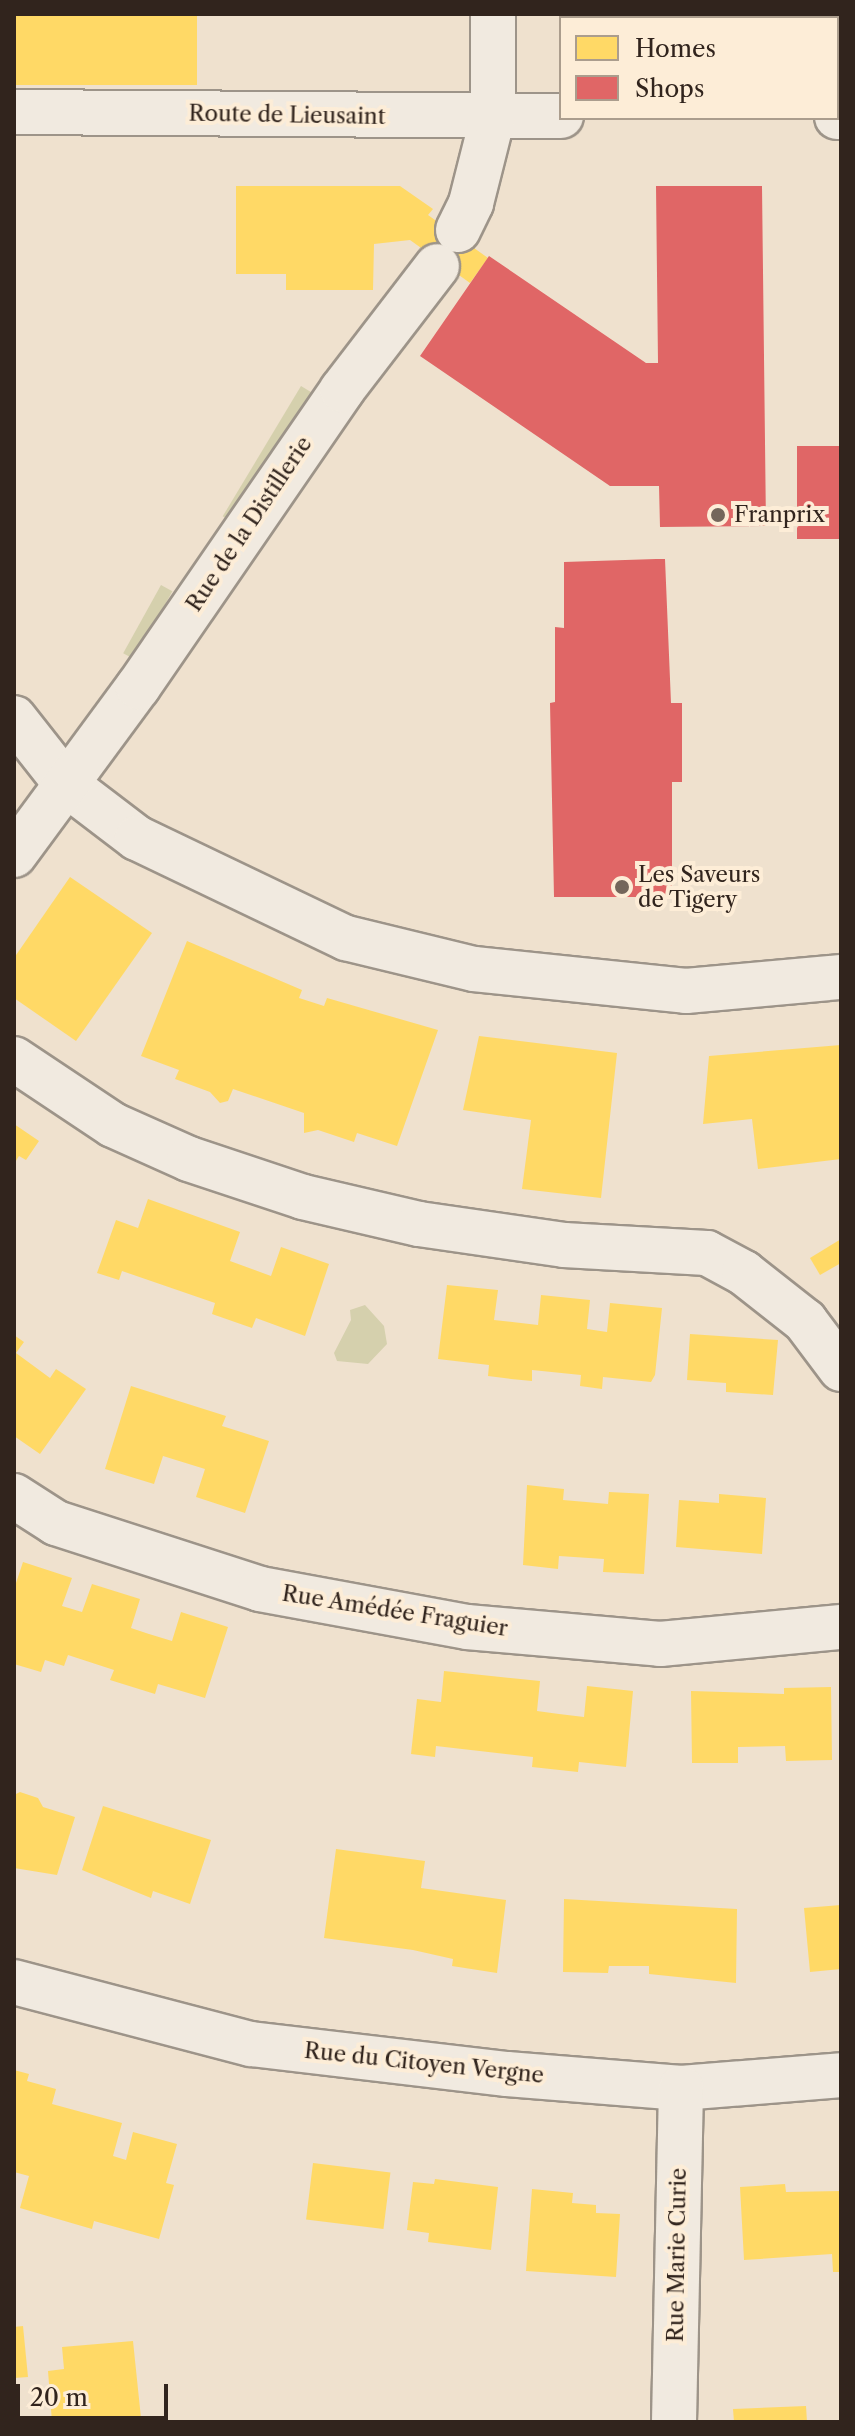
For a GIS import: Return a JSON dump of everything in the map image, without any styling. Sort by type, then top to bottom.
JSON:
[{"type":"street","name":"Rue de la Distillerie","points":[[14,855],[333,402],[447,248],[471,203],[493,116],[493,14]]},
{"type":"street","name":"Route de Lieusaint","points":[[14,112],[559,116]]},
{"type":"street","points":[[14,718],[66,784],[137,838],[346,938],[474,969],[686,991],[841,977]]},
{"type":"street","points":[[14,1059],[113,1125],[189,1159],[303,1197],[419,1224],[550,1243],[707,1253],[744,1273],[805,1321],[841,1369]]},
{"type":"street","name":"Rue Amédée Fraguier","points":[[14,1496],[56,1523],[260,1589],[467,1627],[660,1644],[841,1627]]},
{"type":"street","name":"Rue du Citoyen Vergne","points":[[14,1982],[251,2044],[507,2074],[681,2088],[841,2075]]},
{"type":"street","name":"Rue Marie Curie","points":[[674,2422],[681,2088]]},
{"type":"shaded area","points":[[301,386],[311,392],[233,522],[223,516]]},
{"type":"shaded area","points":[[161,585],[172,591],[135,660],[123,653]]},
{"type":"shaded area","points":[[365,1305],[384,1326],[387,1344],[368,1364],[337,1361],[334,1353],[351,1320],[350,1310]]},
{"type":"building: Homes","points":[[14,14],[197,14],[197,85],[14,85]]},
{"type":"building: Homes","points":[[637,14],[741,14],[739,16]]},
{"type":"building: Homes","points":[[236,186],[400,186],[433,209],[428,215],[488,258],[470,283],[410,240],[374,244],[373,290],[286,290],[286,274],[236,274]]},
{"type":"building: Homes","points":[[70,877],[152,933],[76,1041],[14,998],[14,958]]},
{"type":"building: Homes","points":[[187,941],[302,990],[299,998],[324,1006],[327,998],[438,1030],[397,1146],[357,1133],[354,1142],[318,1130],[304,1133],[304,1113],[233,1089],[228,1101],[220,1103],[210,1092],[175,1079],[179,1070],[141,1056]]},
{"type":"building: Homes","points":[[479,1036],[617,1053],[601,1198],[522,1189],[531,1120],[463,1110]]},
{"type":"building: Homes","points":[[841,1045],[841,1159],[758,1169],[752,1119],[703,1124],[709,1056]]},
{"type":"building: Homes","points":[[14,1124],[39,1141],[26,1160],[19,1156],[14,1164]]},
{"type":"building: Homes","points":[[148,1199],[240,1232],[230,1261],[271,1276],[281,1247],[329,1264],[305,1336],[256,1318],[252,1328],[212,1314],[215,1303],[122,1271],[119,1280],[97,1273],[116,1220],[138,1228]]},
{"type":"building: Homes","points":[[841,1239],[841,1263],[820,1275],[810,1258]]},
{"type":"building: Homes","points":[[447,1285],[498,1290],[494,1320],[538,1325],[541,1295],[590,1300],[587,1329],[607,1332],[610,1303],[662,1308],[655,1375],[651,1382],[603,1377],[602,1389],[580,1386],[581,1375],[532,1370],[532,1381],[511,1379],[488,1376],[489,1365],[438,1359]]},
{"type":"building: Homes","points":[[690,1334],[778,1340],[773,1395],[726,1392],[726,1383],[687,1380]]},
{"type":"building: Homes","points":[[14,1335],[24,1342],[16,1353],[50,1378],[56,1369],[86,1389],[40,1454],[14,1436]]},
{"type":"building: Homes","points":[[131,1386],[226,1416],[222,1426],[269,1441],[245,1513],[196,1497],[205,1469],[163,1456],[154,1484],[105,1469]]},
{"type":"building: Homes","points":[[527,1485],[564,1489],[563,1500],[608,1504],[609,1492],[649,1494],[644,1574],[603,1572],[604,1559],[559,1556],[558,1569],[523,1565]]},
{"type":"building: Homes","points":[[719,1494],[766,1498],[762,1554],[676,1547],[679,1500],[719,1503]]},
{"type":"building: Homes","points":[[23,1562],[72,1578],[62,1606],[82,1612],[92,1584],[140,1599],[131,1628],[149,1634],[172,1641],[181,1612],[228,1627],[205,1698],[158,1684],[155,1694],[110,1680],[114,1670],[68,1655],[64,1666],[45,1660],[41,1672],[14,1664],[14,1589]]},
{"type":"building: Homes","points":[[444,1671],[540,1681],[537,1711],[584,1717],[587,1686],[633,1691],[626,1767],[579,1762],[578,1772],[532,1767],[533,1757],[436,1746],[435,1757],[411,1754],[417,1699],[441,1702]]},
{"type":"building: Homes","points":[[831,1687],[832,1760],[786,1761],[785,1746],[738,1747],[738,1763],[692,1763],[691,1691],[784,1694],[784,1688]]},
{"type":"building: Homes","points":[[20,1792],[38,1798],[43,1807],[75,1817],[57,1875],[14,1868],[14,1795]]},
{"type":"building: Homes","points":[[103,1806],[211,1840],[190,1904],[153,1891],[151,1898],[82,1870]]},
{"type":"building: Homes","points":[[336,1849],[425,1861],[421,1888],[506,1900],[497,1973],[452,1966],[453,1959],[413,1950],[324,1938]]},
{"type":"building: Homes","points":[[564,1899],[737,1909],[736,1983],[649,1974],[649,1966],[609,1966],[608,1973],[563,1972]]},
{"type":"building: Homes","points":[[841,1905],[841,1969],[810,1972],[804,1908]]},
{"type":"building: Homes","points":[[14,2070],[29,2074],[27,2081],[56,2089],[52,2104],[122,2123],[113,2156],[126,2160],[133,2132],[177,2144],[166,2183],[174,2185],[159,2239],[94,2221],[92,2229],[20,2208],[29,2176],[14,2172]]},
{"type":"building: Homes","points":[[313,2163],[390,2173],[383,2229],[306,2220]]},
{"type":"building: Homes","points":[[435,2179],[498,2187],[491,2250],[428,2242],[429,2233],[407,2230],[413,2182],[434,2184]]},
{"type":"building: Homes","points":[[785,2184],[786,2192],[841,2191],[841,2272],[833,2272],[832,2254],[744,2260],[740,2187]]},
{"type":"building: Homes","points":[[532,2189],[573,2193],[572,2203],[596,2205],[596,2213],[620,2214],[616,2277],[526,2271]]},
{"type":"building: Homes","points":[[23,2326],[28,2377],[14,2378],[14,2327]]},
{"type":"building: Homes","points":[[133,2341],[141,2418],[52,2422],[48,2371],[64,2369],[62,2347]]},
{"type":"building: Homes","points":[[806,2406],[807,2422],[734,2422],[733,2409]]},
{"type":"building: Shops","points":[[656,186],[762,186],[766,526],[660,527],[659,486],[610,486],[420,356],[489,256],[646,363],[658,363]]},
{"type":"building: Shops","points":[[797,446],[841,446],[841,539],[797,539]]},
{"type":"building: Shops","points":[[665,559],[671,703],[682,703],[682,782],[672,782],[672,897],[554,897],[550,703],[555,702],[555,627],[564,628],[564,562]]},
{"type":"place","name":"Franprix","points":[[718,515]]},
{"type":"place","name":"Les Saveurs de Tigery","points":[[622,887]]}]
